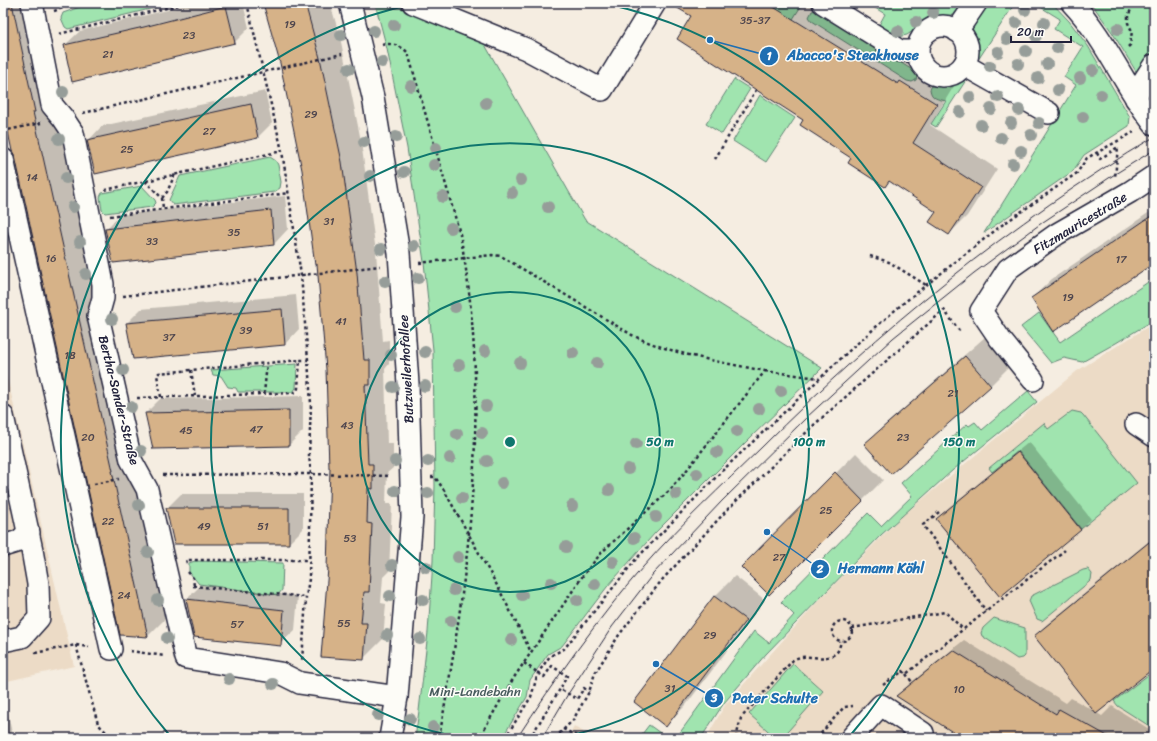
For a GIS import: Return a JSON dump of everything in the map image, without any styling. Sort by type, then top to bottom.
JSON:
[{"type":"street","name":"Butzweilerhofallee","points":[[350,3],[373,97],[400,253],[408,384],[412,517],[397,697],[390,738]]},
{"type":"street","points":[[412,3],[526,49],[602,90],[655,3]]},
{"type":"street","points":[[823,3],[900,51],[918,51]]},
{"type":"street","points":[[957,31],[976,3]]},
{"type":"street","points":[[1072,3],[1097,36],[1136,99],[1154,123]]},
{"type":"street","name":"Bertha-Sander-Straße","points":[[33,9],[52,105],[73,133],[103,284],[103,298],[98,316],[131,460],[147,488],[186,658],[280,673],[300,683],[397,697]]},
{"type":"street","points":[[935,27],[950,27],[957,31],[964,38],[967,47],[968,56],[964,65],[958,72],[949,76],[931,74],[924,68],[919,60],[919,43],[923,36],[935,27]]},
{"type":"street","points":[[964,65],[1049,114]]},
{"type":"street","points":[[1136,99],[1141,85],[1154,65]]},
{"type":"street","points":[[3,159],[111,649]]},
{"type":"street","name":"Fitzmauricestraße","points":[[1034,380],[1000,339],[981,311],[1008,269],[1057,234],[1130,192],[1154,176]]},
{"type":"street","points":[[3,416],[29,532],[38,584],[39,618],[22,637],[3,641]]},
{"type":"street","points":[[1154,418],[1136,424],[1154,436]]},
{"type":"street","points":[[3,546],[19,541],[29,532]]},
{"type":"street","points":[[851,738],[881,705],[924,736]]},
{"type":"path","points":[[33,9],[59,10],[78,3]]},
{"type":"path","points":[[39,38],[173,5],[188,3]]},
{"type":"path","points":[[247,3],[282,151],[301,275],[308,360],[311,404],[309,454],[311,474],[309,579],[306,597],[300,683]]},
{"type":"path","points":[[1122,45],[1126,49],[1130,45],[1132,31],[1128,23],[1128,16],[1134,3]]},
{"type":"path","points":[[3,131],[264,73],[386,44],[404,48],[408,53],[460,234],[465,258],[475,366],[475,427],[469,534],[453,661],[439,738]]},
{"type":"path","points":[[715,159],[756,90]]},
{"type":"path","points":[[505,738],[531,697],[538,673],[550,656],[564,650],[636,559],[723,470],[819,378],[862,339],[926,285],[1002,225],[1076,173],[1087,158],[1129,134],[1154,123]]},
{"type":"path","points":[[1096,153],[1100,159],[1118,147],[1115,180]]},
{"type":"path","points":[[85,194],[282,151]]},
{"type":"path","points":[[162,198],[167,192],[175,174]]},
{"type":"path","points":[[145,181],[162,198],[163,209]]},
{"type":"path","points":[[90,218],[289,193]]},
{"type":"path","points":[[424,262],[492,255],[501,256],[632,335],[650,343],[704,358],[764,371],[819,378]]},
{"type":"path","points":[[870,256],[889,262],[926,285]]},
{"type":"path","points":[[103,298],[400,264]]},
{"type":"path","points":[[555,738],[573,720],[589,692],[595,673],[615,641],[662,580],[728,509],[810,430],[944,310],[961,333]]},
{"type":"path","points":[[118,404],[139,397],[293,393],[297,391],[300,360]]},
{"type":"path","points":[[161,397],[157,376],[159,373],[308,360]]},
{"type":"path","points":[[264,394],[267,363]]},
{"type":"path","points":[[191,370],[195,396]]},
{"type":"path","points":[[479,738],[531,652],[584,574],[603,551],[669,491],[764,371]]},
{"type":"path","points":[[75,488],[139,475],[311,474],[435,477],[469,534],[531,652]]},
{"type":"path","points":[[939,512],[923,525],[986,611]]},
{"type":"path","points":[[906,674],[1065,550]]},
{"type":"path","points":[[194,586],[193,578],[188,572],[186,560],[309,560]]},
{"type":"path","points":[[169,583],[306,597]]},
{"type":"path","points":[[852,628],[945,612],[963,629]]},
{"type":"path","points":[[838,621],[845,621],[850,625],[853,631],[850,638],[841,642],[833,636],[833,626],[838,621]]},
{"type":"path","points":[[736,738],[741,718],[793,660],[800,656],[817,658],[831,656],[838,651],[841,642]]},
{"type":"path","points":[[76,645],[98,724],[112,738]]},
{"type":"path","points":[[524,663],[544,677],[552,666],[567,676],[533,733]]},
{"type":"path","points":[[878,688],[903,671],[912,682]]},
{"type":"path","points":[[560,688],[576,699],[584,688],[589,692]]},
{"type":"path","points":[[817,738],[844,707],[855,706]]},
{"type":"path","points":[[563,729],[581,738]]},
{"type":"shaded area","points":[[1154,323],[1154,738],[706,738],[725,705],[822,597],[901,517],[1077,371]]},
{"type":"shaded area","points":[[3,359],[74,666],[3,682]]},
{"type":"shaded area","points":[[574,726],[593,738],[568,738]]},
{"type":"green space","points":[[91,3],[165,3],[162,6],[68,29],[65,27],[61,18],[63,13]]},
{"type":"green space","name":"Mini-Landebahn","points":[[375,3],[391,3],[484,43],[585,220],[822,368],[655,533],[607,587],[562,646],[548,654],[530,680],[527,697],[502,738],[415,738],[428,632],[433,561],[435,486],[433,350],[424,262],[407,148],[387,49]]},
{"type":"green space","points":[[772,3],[803,3],[788,27],[766,13]]},
{"type":"green space","points":[[867,3],[963,3],[954,14],[929,20],[907,35],[897,37],[878,27],[885,14]]},
{"type":"green space","points":[[987,3],[1015,3],[978,60],[972,30]]},
{"type":"green space","points":[[1034,3],[1052,3],[1069,21],[1088,46],[1130,117],[1129,126],[1084,155],[1073,171],[984,233],[1076,85],[1064,77],[1083,47],[1054,29],[1060,19]]},
{"type":"green space","points":[[1091,3],[1154,3],[1154,56],[1140,78],[1112,32]]},
{"type":"green space","points":[[817,10],[914,71],[917,76],[916,80],[912,82],[907,81],[812,21],[809,17],[812,11]]},
{"type":"green space","points":[[966,76],[968,77],[936,127],[931,124],[946,101],[933,97],[930,89],[932,86],[953,83]]},
{"type":"green space","points":[[734,79],[750,89],[722,134],[706,124]]},
{"type":"green space","points":[[760,95],[795,118],[766,162],[733,141]]},
{"type":"green space","points":[[270,157],[276,161],[278,165],[281,182],[280,188],[274,192],[173,205],[169,200],[180,176]]},
{"type":"green space","points":[[142,186],[155,200],[156,203],[152,207],[105,213],[102,210],[100,197],[102,193]]},
{"type":"green space","points":[[1154,278],[1154,320],[1082,362],[1064,358],[1051,363],[1021,327],[1039,313],[1060,342]]},
{"type":"green space","points":[[297,364],[296,388],[293,392],[238,392],[236,388],[228,387],[221,376],[213,375],[211,370]]},
{"type":"green space","points":[[1028,391],[1037,402],[953,470],[881,535],[766,654],[724,703],[701,738],[676,738],[754,631],[769,643],[794,615],[781,602],[868,513],[881,526],[912,496],[901,483],[967,424],[969,426],[975,422],[982,430]]},
{"type":"green space","points":[[1072,411],[1083,415],[1137,483],[1081,529],[1018,451],[992,472],[989,468],[1044,423],[1048,429]]},
{"type":"green space","points":[[195,561],[283,563],[282,590],[278,595],[199,584],[189,572],[189,563]]},
{"type":"green space","points":[[1088,569],[1092,574],[1089,582],[1042,621],[1037,619],[1029,601],[1031,596],[1083,570]]},
{"type":"green space","points":[[994,618],[1025,628],[1025,656],[1023,658],[1017,659],[982,636],[981,633],[983,628]]},
{"type":"green space","points":[[793,664],[823,691],[782,738],[776,738],[749,714]]},
{"type":"green space","points":[[1148,675],[1151,678],[1154,675],[1154,729],[1118,706],[1114,701]]},
{"type":"green space","points":[[649,725],[667,738],[639,738]]},
{"type":"building","points":[[3,3],[12,3],[35,112],[33,112],[113,471],[148,637],[120,635],[15,156],[12,151],[3,109]]},
{"type":"building","points":[[263,3],[305,3],[320,58],[342,162],[357,273],[364,360],[370,360],[370,385],[365,385],[368,464],[373,464],[373,489],[368,488],[367,523],[372,524],[369,592],[364,592],[361,623],[367,623],[364,660],[321,657],[328,568],[330,468],[326,369],[317,264],[315,265],[302,170],[280,63]]},
{"type":"building","points":[[669,3],[767,3],[898,84],[900,81],[937,104],[913,143],[981,187],[949,235],[929,222],[936,212],[889,181],[885,187],[848,163],[851,158],[800,125],[803,120],[677,39],[691,16]]},
{"type":"building","points":[[226,6],[235,43],[72,82],[64,45],[144,27]]},
{"type":"building","points":[[251,104],[258,138],[95,174],[87,140]]},
{"type":"building","points":[[271,210],[274,245],[113,263],[105,229]]},
{"type":"building","points":[[1154,214],[1154,263],[1053,332],[1031,298]]},
{"type":"building","points":[[282,309],[285,345],[133,359],[126,323]]},
{"type":"building","points":[[965,356],[991,386],[891,474],[864,444]]},
{"type":"building","points":[[289,410],[289,446],[153,449],[145,413]]},
{"type":"building","points":[[1018,452],[1081,530],[1000,597],[936,519]]},
{"type":"building","points":[[835,472],[863,501],[769,595],[741,567]]},
{"type":"building","points":[[166,508],[289,508],[289,544],[174,544]]},
{"type":"building","points":[[1154,538],[1154,668],[1096,714],[1034,636]]},
{"type":"building","points":[[714,596],[746,620],[666,727],[634,702]]},
{"type":"building","points":[[186,599],[284,610],[281,646],[194,637]]},
{"type":"building","points":[[953,650],[1056,714],[1059,709],[1111,738],[962,738],[896,696]]},
{"type":"tram line","points":[[517,738],[577,650],[643,567],[686,521],[807,403],[900,319],[998,241],[1101,170],[1154,137]]},
{"type":"tram line","points":[[542,738],[568,694],[612,627],[653,574],[722,501],[807,417],[893,338],[974,273],[1043,222],[1154,150]]},
{"type":"place","name":"Abacco's Steakhouse","points":[[710,40]]},
{"type":"place","name":"Hermann Köhl","points":[[767,532]]},
{"type":"place","name":"Pater Schulte","points":[[656,664]]}]
